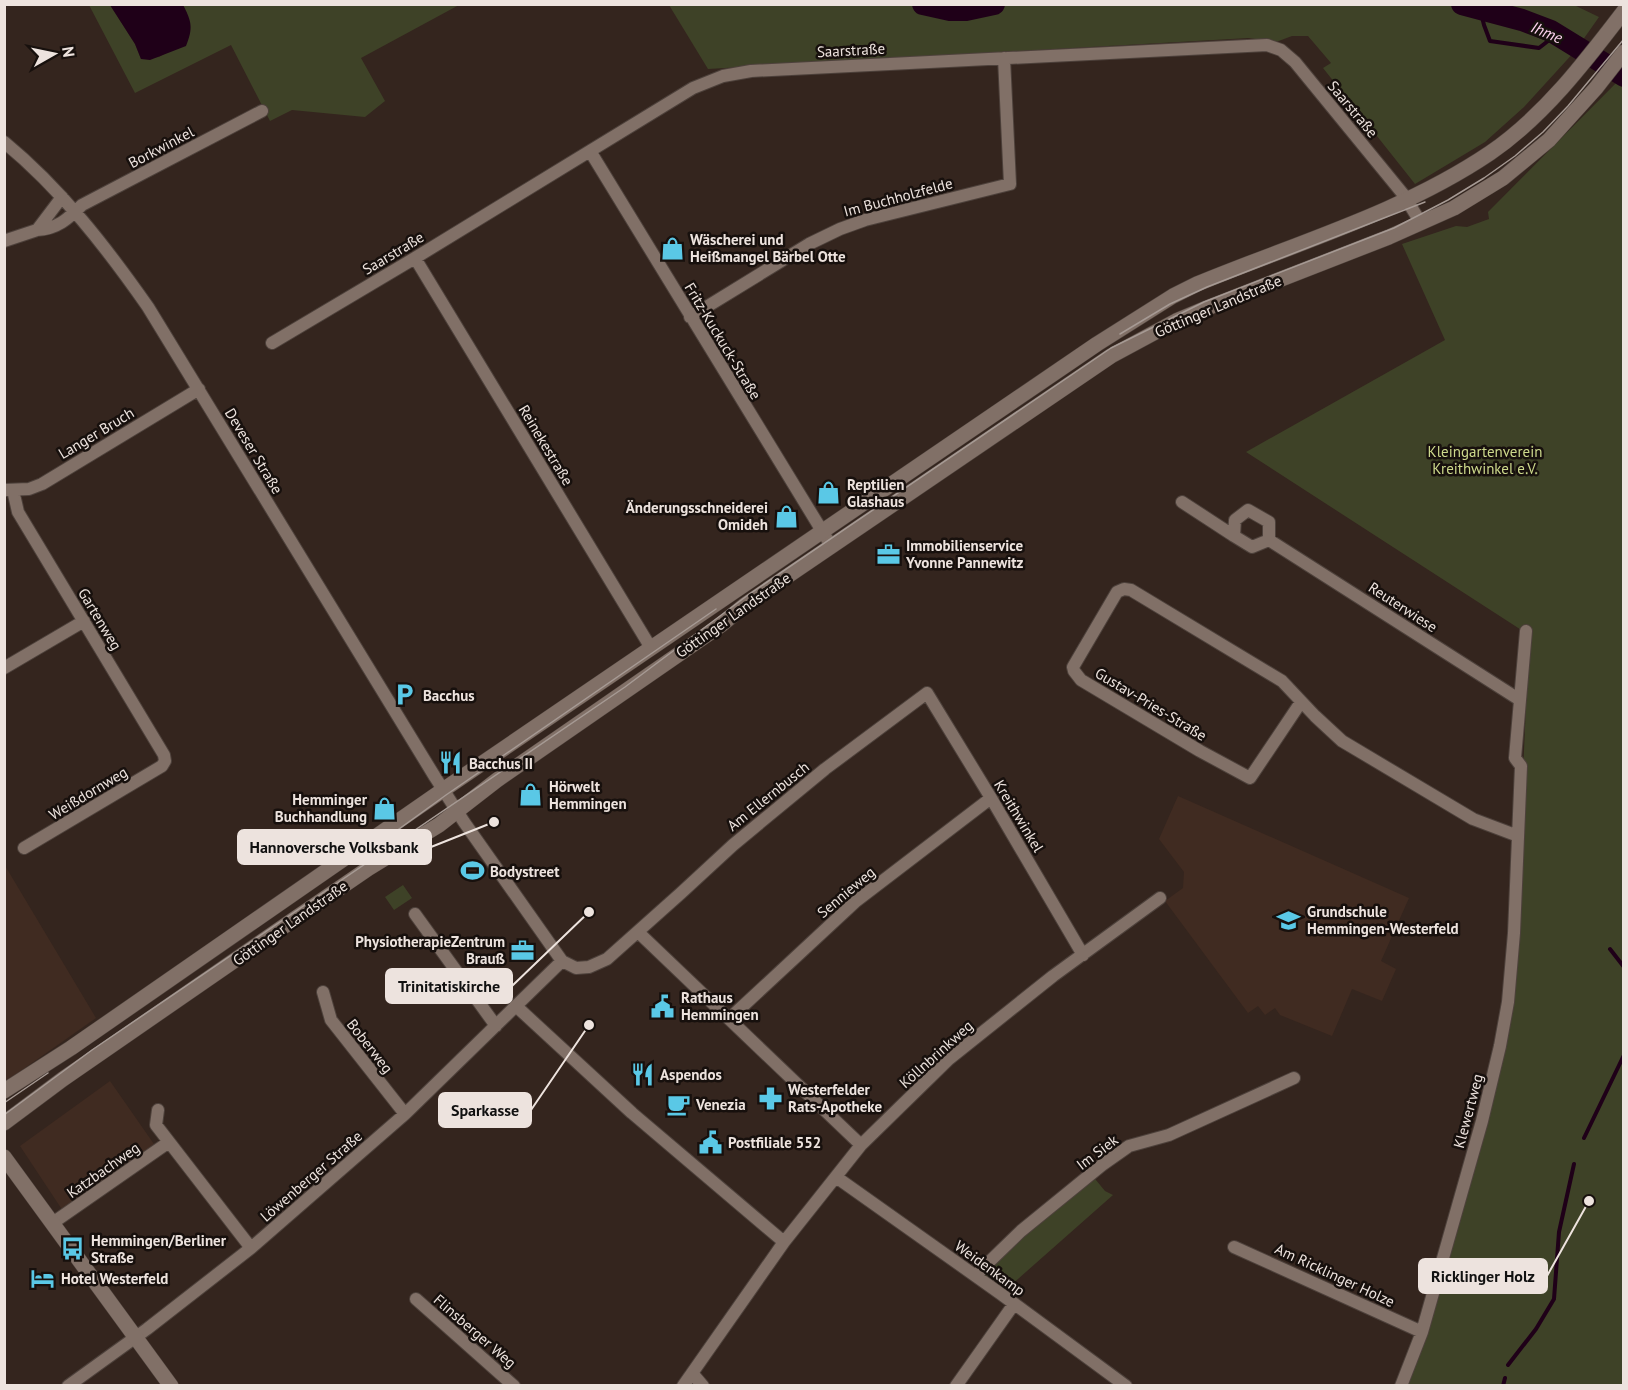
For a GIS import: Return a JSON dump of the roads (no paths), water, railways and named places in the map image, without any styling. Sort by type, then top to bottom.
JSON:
[{"type":"street","name":"Göttinger Landstraße","points":[[4,1091],[296,894],[449,800],[651,648],[1064,366],[1173,296],[1204,281],[1386,211],[1491,152],[1535,116],[1575,72],[1623,11]]},
{"type":"street","name":"Saarstraße","points":[[272,343],[693,88],[737,72],[1267,45],[1281,50],[1295,62],[1408,200],[1421,223]]},
{"type":"street","name":"Göttinger Landstraße","points":[[4,1123],[63,1079],[360,875],[440,825],[449,800],[497,780],[721,625],[745,605],[1111,356],[1207,308],[1421,223],[1454,208],[1503,178],[1556,132],[1596,88],[1623,52]]},
{"type":"street","name":"Im Buchholzfelde","points":[[690,317],[809,244],[840,229],[865,220],[1010,184],[1004,57]]},
{"type":"street","name":"Borkwinkel","points":[[4,241],[38,230],[51,229],[61,224],[82,205],[262,111]]},
{"type":"street","name":"Deveser Straße","points":[[4,142],[62,197],[114,258],[148,307],[449,800],[562,962]]},
{"type":"street","name":"Fritz-Kuckuck-Straße","points":[[590,151],[832,546]]},
{"type":"street","points":[[38,230],[62,197]]},
{"type":"street","name":"Reinekestraße","points":[[415,258],[651,648]]},
{"type":"street","name":"Langer Bruch","points":[[9,490],[29,489],[42,484],[199,388]]},
{"type":"street","name":"Gartenweg","points":[[9,490],[18,512],[164,755],[165,761]]},
{"type":"street","points":[[1182,502],[1234,536],[1252,547],[1269,540],[1269,522],[1248,510],[1235,520],[1234,536]]},
{"type":"street","name":"Reuterwiese","points":[[1269,540],[1520,700]]},
{"type":"street","name":"Gustav-Pries-Straße","points":[[1300,702],[1251,778],[1200,751],[1081,680],[1074,671],[1074,667],[1117,592],[1124,589],[1131,590],[1282,681],[1300,702],[1342,741],[1473,819],[1518,836]]},
{"type":"street","points":[[4,668],[84,621]]},
{"type":"street","points":[[1518,836],[1521,766],[1515,758],[1526,631]]},
{"type":"street","name":"Kreithwinkel","points":[[927,693],[1083,955]]},
{"type":"street","name":"Am Ellernbusch","points":[[562,962],[576,968],[589,968],[608,959],[733,844],[825,769],[927,693]]},
{"type":"street","name":"Weißdornweg","points":[[24,848],[162,766],[165,761]]},
{"type":"street","name":"Sennieweg","points":[[729,1019],[855,902],[991,798]]},
{"type":"street","name":"Klewertweg","points":[[1401,1386],[1422,1332],[1479,1132],[1500,1046],[1508,1002],[1514,933],[1518,836]]},
{"type":"street","name":"Köllnbrinkweg","points":[[683,1386],[784,1242],[861,1145],[949,1059],[1053,976],[1160,898]]},
{"type":"street","points":[[415,914],[496,1026]]},
{"type":"street","points":[[638,932],[861,1145]]},
{"type":"street","name":"Löwenberger Straße","points":[[68,1386],[136,1337],[251,1248],[405,1114],[562,962]]},
{"type":"street","name":"Boberweg","points":[[322,992],[331,1020],[405,1114]]},
{"type":"street","points":[[517,1007],[632,1113],[784,1242]]},
{"type":"street","name":"Im Siek","points":[[976,1276],[1022,1231],[1102,1165],[1130,1146],[1168,1135],[1294,1078]]},
{"type":"street","points":[[158,1110],[156,1125],[251,1248]]},
{"type":"street","name":"Katzbachweg","points":[[54,1222],[169,1142]]},
{"type":"street","points":[[4,1157],[54,1222],[171,1386]]},
{"type":"street","name":"Weidenkamp","points":[[836,1177],[1126,1386]]},
{"type":"street","name":"Am Ricklinger Holze","points":[[1234,1247],[1422,1332]]},
{"type":"street","name":"Flinsberger Weg","points":[[417,1299],[514,1386]]},
{"type":"street","points":[[956,1386],[1014,1304]]},
{"type":"street","points":[[692,1373],[703,1386]]},
{"type":"waterway","name":"Ihme","points":[[923,4],[950,10],[966,10],[994,4]]},
{"type":"waterway","name":"Ihme","points":[[1462,4],[1522,20],[1551,31],[1624,76]]},
{"type":"waterway","points":[[1480,9],[1490,41],[1539,48],[1557,34]]},
{"type":"waterway","points":[[1610,949],[1624,967]]},
{"type":"waterway","points":[[1584,1138],[1624,1055]]},
{"type":"waterway","points":[[1508,1365],[1536,1329],[1554,1299],[1559,1232],[1574,1164]]},
{"type":"waterway","points":[[1503,1386],[1505,1378]]},
{"type":"tram line","points":[[4,1115],[92,1050],[625,687],[748,595],[1111,348],[1204,302],[1394,228],[1484,178],[1543,132],[1624,39]]},
{"type":"tram line","points":[[1120,334],[1170,304],[1207,287],[1425,202]]},
{"type":"tram line","points":[[381,842],[716,609]]},
{"type":"tram line","points":[[4,1103],[48,1073]]},
{"type":"place","name":"Wäscherei und Heißmangel Bärbel Otte","points":[[672,248]]},
{"type":"place","name":"Reptilien Glashaus","points":[[829,493]]},
{"type":"place","name":"Änderungsschneiderei Omideh","points":[[786,516]]},
{"type":"place","name":"Immobilienservice Yvonne Pannewitz","points":[[888,554]]},
{"type":"place","name":"Bacchus","points":[[405,695]]},
{"type":"place","name":"Bacchus II","points":[[451,763]]},
{"type":"place","name":"Hörwelt Hemmingen","points":[[531,795]]},
{"type":"place","name":"Hemminger Buchhandlung","points":[[385,808]]},
{"type":"place","name":"Hannoversche Volksbank","points":[[494,822]]},
{"type":"place","name":"Bodystreet","points":[[472,871]]},
{"type":"place","name":"Trinitatiskirche","points":[[589,912]]},
{"type":"place","name":"Grundschule Hemmingen-Westerfeld","points":[[1289,920]]},
{"type":"place","name":"PhysiotherapieZentrum Brauß","points":[[523,950]]},
{"type":"place","name":"Rathaus Hemmingen","points":[[663,1006]]},
{"type":"place","name":"Sparkasse","points":[[589,1025]]},
{"type":"place","name":"Aspendos","points":[[642,1074]]},
{"type":"place","name":"Westerfelder Rats-Apotheke","points":[[770,1098]]},
{"type":"place","name":"Venezia","points":[[678,1104]]},
{"type":"place","name":"Postfiliale 552","points":[[710,1142]]},
{"type":"place","name":"Ricklinger Holz","points":[[1589,1201]]},
{"type":"place","name":"Hemmingen/Berliner Straße","points":[[73,1249]]},
{"type":"place","name":"Hotel Westerfeld","points":[[43,1278]]},
{"type":"park label","name":"Kleingartenverein Kreithwinkel e.V.","points":[[1485,460]]}]
